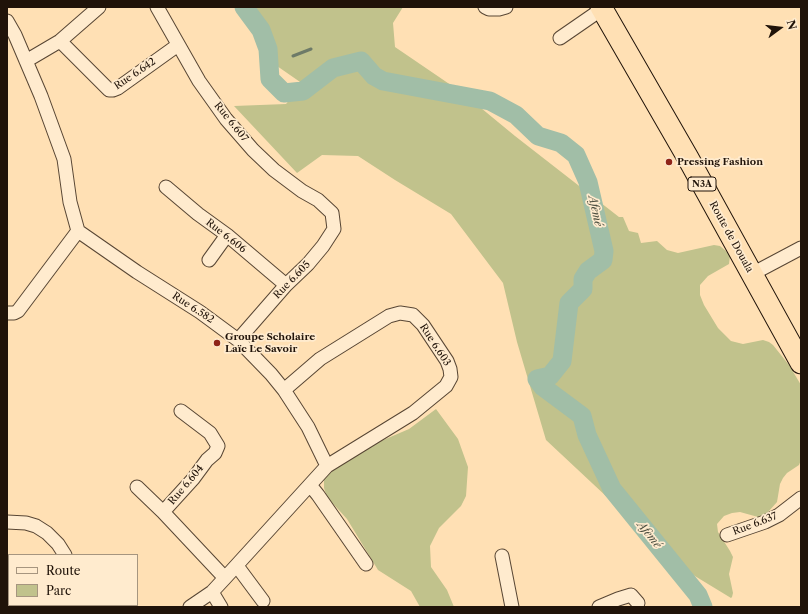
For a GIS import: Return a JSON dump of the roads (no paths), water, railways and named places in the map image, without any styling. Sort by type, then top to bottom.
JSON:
[{"type":"highway","name":"Route de Douala","points":[[601,8],[688,158],[801,364]]},
{"type":"street","points":[[26,61],[60,41],[99,7]]},
{"type":"street","name":"Rue 6.607","points":[[156,7],[199,81],[226,119],[274,170],[302,191],[318,200],[332,213]]},
{"type":"street","points":[[485,7],[489,9],[499,9],[506,7]]},
{"type":"street","points":[[560,38],[601,8]]},
{"type":"street","points":[[7,21],[15,35],[41,96],[64,159],[70,202],[78,231],[18,311],[14,313],[7,313]]},
{"type":"street","name":"Rue 6.642","points":[[60,41],[109,90],[118,88],[178,45]]},
{"type":"street","name":"Rue 6.606","points":[[166,187],[286,285]]},
{"type":"street","name":"Rue 6.605","points":[[238,340],[286,285],[316,256],[329,239],[334,229],[332,213]]},
{"type":"street","name":"Rue 6.582","points":[[78,231],[137,272],[200,312],[238,340],[271,374],[284,390],[308,427],[327,466]]},
{"type":"street","points":[[209,260],[227,236]]},
{"type":"street","points":[[752,274],[801,248]]},
{"type":"street","name":"Rue 6.603","points":[[284,390],[320,360],[389,316],[400,313],[413,315],[423,325],[447,361],[451,377],[446,386],[412,413],[327,466]]},
{"type":"street","name":"Rue 6.604","points":[[181,411],[210,433],[218,446],[215,453],[207,460],[193,479],[163,512],[225,578]]},
{"type":"street","points":[[190,607],[212,592],[327,466]]},
{"type":"street","points":[[310,484],[366,564]]},
{"type":"street","points":[[137,486],[163,512]]},
{"type":"street","name":"Rue 6.637","points":[[727,535],[765,522],[779,515],[801,498]]},
{"type":"street","points":[[7,522],[26,523],[36,526],[48,533],[64,554]]},
{"type":"street","points":[[502,556],[512,607]]},
{"type":"street","points":[[237,566],[263,601]]},
{"type":"street","points":[[212,592],[221,607]]},
{"type":"street","points":[[599,607],[631,595],[638,603]]},
{"type":"waterway","name":"Afemé","points":[[244,7],[261,30],[268,49],[270,79],[284,93],[303,91],[333,68],[361,61],[374,76],[383,81],[490,101],[516,115],[538,136],[561,143],[576,155],[588,182],[604,251],[603,260],[588,271],[583,279],[583,289],[569,303],[562,361],[550,376],[537,379],[543,387],[582,416],[587,435],[612,489],[698,595],[703,607]]},
{"type":"waterway","points":[[293,56],[311,49]]},
{"type":"place","name":"Pressing Fashion","points":[[669,162]]},
{"type":"place","name":"Groupe Scholaire Laïc Le Savoir","points":[[217,343]]}]
